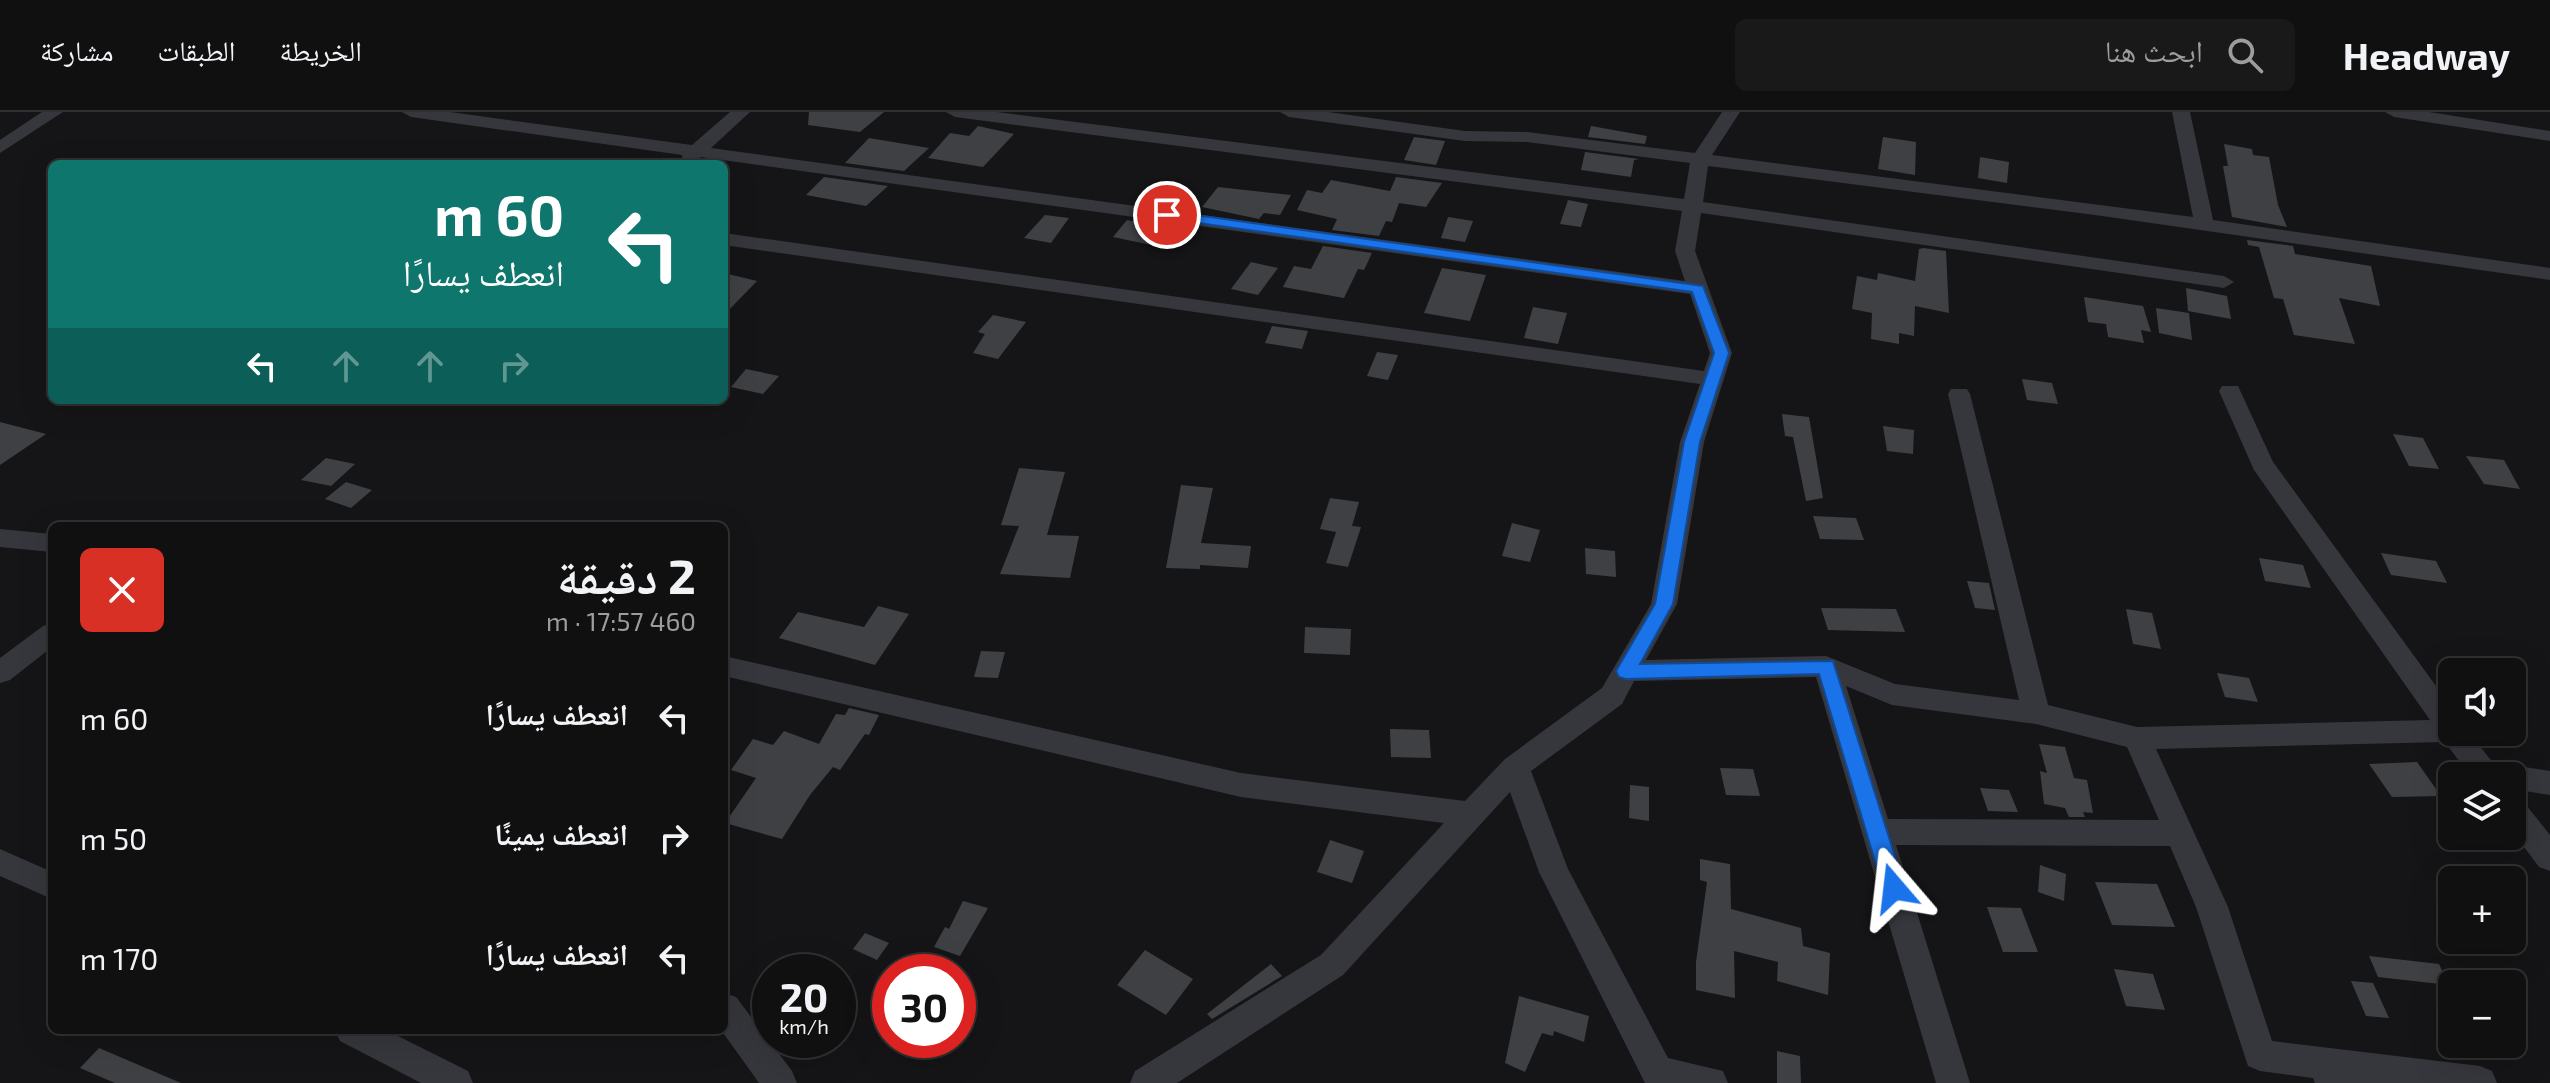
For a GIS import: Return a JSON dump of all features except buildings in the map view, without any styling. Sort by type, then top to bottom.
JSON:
[{"type":"street","points":[[0,148],[54,112]]},
{"type":"street","points":[[411,112],[1698,289]]},
{"type":"street","points":[[686,160],[741,112]]},
{"type":"street","points":[[955,112],[1692,206],[2224,282]]},
{"type":"street","points":[[1289,112],[1465,136],[1527,137],[1700,159],[2550,274]]},
{"type":"street","points":[[1147,1083],[1332,965],[1515,767],[1612,696],[1664,604],[1692,442],[1721,353],[1685,251],[1700,159],[1731,112]]},
{"type":"street","points":[[2181,112],[2204,225]]},
{"type":"street","points":[[2394,112],[2550,136]]},
{"type":"street","points":[[728,240],[1713,379]]},
{"type":"street","points":[[2230,391],[2262,464],[2438,711]]},
{"type":"street","points":[[1959,394],[2036,713]]},
{"type":"street","points":[[0,538],[48,543]]},
{"type":"street","points":[[0,673],[48,636]]},
{"type":"street","points":[[1626,671],[1826,666],[1892,694],[2036,713],[2137,738],[2438,731]]},
{"type":"street","points":[[1826,666],[1953,1083]]},
{"type":"street","points":[[728,667],[1241,785],[1471,814]]},
{"type":"street","points":[[2137,738],[2212,907],[2260,1055],[2329,1073],[2480,1083]]},
{"type":"street","points":[[2468,746],[2484,762]]},
{"type":"street","points":[[1515,767],[1554,872],[1661,1078],[1711,1083]]},
{"type":"street","points":[[2526,779],[2550,783]]},
{"type":"street","points":[[2526,827],[2550,858]]},
{"type":"street","points":[[1877,832],[2179,833]]},
{"type":"street","points":[[0,862],[48,884]]},
{"type":"street","points":[[728,1013],[780,1083]]},
{"type":"street","points":[[360,1034],[456,1083]]},
{"type":"route","points":[[1167,215],[1698,289],[1721,353],[1692,442],[1664,604],[1626,671],[1826,666],[1894,888]]}]
